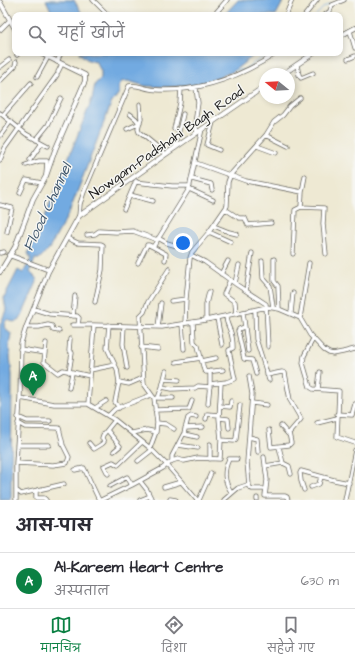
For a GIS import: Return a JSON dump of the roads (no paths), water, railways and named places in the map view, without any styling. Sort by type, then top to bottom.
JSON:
[{"type":"main road","points":[[0,2],[12,24]]},
{"type":"main road","points":[[343,34],[355,28]]},
{"type":"main road","points":[[292,68],[310,56]]},
{"type":"main road","points":[[0,272],[15,247],[33,199],[46,176],[55,150],[85,81],[84,75],[48,57]]},
{"type":"main road","name":"Nowgam-Padshahi Bagh Road","points":[[79,216],[197,132],[259,90]]},
{"type":"main road","points":[[11,255],[48,270],[79,216]]},
{"type":"street","points":[[93,0],[105,12]]},
{"type":"street","points":[[217,12],[227,0]]},
{"type":"street","points":[[287,12],[292,0]]},
{"type":"street","points":[[307,12],[317,0]]},
{"type":"street","points":[[329,12],[332,5],[344,0]]},
{"type":"street","points":[[0,30],[10,20]]},
{"type":"street","points":[[350,31],[355,48]]},
{"type":"street","points":[[0,160],[5,148],[18,127],[41,98],[57,73],[61,56]]},
{"type":"street","points":[[79,216],[80,204],[84,192],[128,87],[132,86],[153,90],[196,88],[219,82],[243,72],[272,56]]},
{"type":"street","points":[[348,59],[355,56]]},
{"type":"street","points":[[37,77],[48,57]]},
{"type":"street","points":[[0,67],[9,60]]},
{"type":"street","points":[[0,81],[15,66],[16,62]]},
{"type":"street","points":[[297,65],[301,78],[313,74]]},
{"type":"street","points":[[30,83],[1,114],[36,140],[48,146]]},
{"type":"street","points":[[196,88],[198,104],[195,123],[197,132]]},
{"type":"street","points":[[174,130],[180,103],[181,89]]},
{"type":"street","points":[[36,140],[48,125],[61,98]]},
{"type":"street","points":[[184,349],[184,323],[191,255],[195,248],[214,226],[228,203],[230,176],[266,135],[274,122],[300,98]]},
{"type":"street","points":[[140,104],[141,119],[138,129],[140,133],[166,154]]},
{"type":"street","points":[[130,114],[139,123]]},
{"type":"street","points":[[175,148],[183,114]]},
{"type":"street","points":[[0,136],[11,121]]},
{"type":"street","points":[[213,122],[207,145],[219,150]]},
{"type":"street","points":[[127,129],[139,123]]},
{"type":"street","points":[[154,247],[190,187],[202,129]]},
{"type":"street","points":[[266,135],[288,146]]},
{"type":"street","points":[[30,160],[42,143]]},
{"type":"street","points":[[257,146],[276,153]]},
{"type":"street","points":[[26,165],[38,161],[47,161],[46,176]]},
{"type":"street","points":[[196,162],[230,176],[251,182],[302,192]]},
{"type":"street","points":[[124,209],[136,182],[135,176]]},
{"type":"street","points":[[301,207],[305,176]]},
{"type":"street","points":[[192,179],[211,184],[212,190]]},
{"type":"street","points":[[20,193],[26,180],[42,183]]},
{"type":"street","points":[[136,182],[190,187],[213,200]]},
{"type":"street","points":[[130,195],[153,201]]},
{"type":"street","points":[[0,205],[12,208],[7,232]]},
{"type":"street","points":[[293,254],[294,210],[301,207],[324,208],[323,224],[326,254]]},
{"type":"street","points":[[225,209],[239,218],[245,218],[248,225],[271,223]]},
{"type":"street","points":[[214,226],[237,234]]},
{"type":"street","points":[[86,235],[93,235],[100,231],[116,232],[131,230],[177,246]]},
{"type":"street","points":[[209,232],[231,242]]},
{"type":"street","points":[[67,238],[78,243],[103,245],[102,270],[95,302]]},
{"type":"street","points":[[138,264],[148,245],[166,254],[165,260]]},
{"type":"street","points":[[246,291],[252,253]]},
{"type":"street","points":[[191,255],[206,262],[221,274],[266,304],[268,347]]},
{"type":"street","points":[[274,259],[274,281],[278,285],[280,300],[279,309]]},
{"type":"street","points":[[221,274],[228,261]]},
{"type":"street","points":[[262,261],[263,278],[270,286],[273,307]]},
{"type":"street","points":[[300,318],[309,263]]},
{"type":"street","points":[[235,283],[239,265]]},
{"type":"street","points":[[138,461],[151,449],[157,423],[154,397],[144,385],[140,316],[144,312],[148,302],[169,269]]},
{"type":"street","points":[[16,500],[16,463],[20,398],[20,349],[22,338],[48,270]]},
{"type":"street","points":[[230,280],[224,294],[235,302],[236,314]]},
{"type":"street","points":[[206,320],[206,304],[209,292]]},
{"type":"street","points":[[290,313],[293,293]]},
{"type":"street","points":[[73,316],[75,296]]},
{"type":"street","points":[[171,301],[186,299]]},
{"type":"street","points":[[158,327],[161,303]]},
{"type":"street","points":[[72,325],[158,327],[206,320],[273,307],[300,318],[313,339],[324,350],[331,353],[355,349]]},
{"type":"street","points":[[34,309],[50,314],[78,317],[78,325]]},
{"type":"street","points":[[255,310],[256,339],[268,380]]},
{"type":"street","points":[[243,312],[248,351]]},
{"type":"street","points":[[162,387],[177,389],[195,388],[198,386],[233,381],[236,379],[229,351],[233,345],[230,330],[226,322],[226,316]]},
{"type":"street","points":[[217,318],[222,345]]},
{"type":"street","points":[[193,322],[194,342],[198,346],[204,371],[222,370]]},
{"type":"street","points":[[26,327],[49,325],[52,326],[53,330],[59,331]]},
{"type":"street","points":[[88,404],[94,325]]},
{"type":"street","points":[[109,325],[107,348],[115,365],[119,382],[115,402],[118,408]]},
{"type":"street","points":[[124,326],[122,344],[127,368]]},
{"type":"street","points":[[244,327],[238,331],[244,359],[252,360],[256,374]]},
{"type":"street","points":[[69,388],[72,353],[69,351],[70,339]]},
{"type":"street","points":[[313,339],[304,356],[303,363],[310,387],[339,391],[337,437],[355,443]]},
{"type":"street","points":[[46,343],[44,362],[56,371],[58,372],[63,370],[90,376]]},
{"type":"street","points":[[141,347],[158,348]]},
{"type":"street","points":[[20,349],[45,353]]},
{"type":"street","points":[[176,362],[216,358]]},
{"type":"street","points":[[90,370],[115,365]]},
{"type":"street","points":[[208,404],[210,371]]},
{"type":"street","points":[[154,397],[162,387],[166,372]]},
{"type":"street","points":[[267,375],[282,372],[285,373],[290,400],[301,419],[288,434]]},
{"type":"street","points":[[318,389],[320,372]]},
{"type":"street","points":[[249,376],[252,389],[248,462],[249,486]]},
{"type":"street","points":[[119,382],[129,384],[143,378]]},
{"type":"street","points":[[164,379],[179,380]]},
{"type":"street","points":[[75,470],[84,468],[100,500],[132,486],[172,461],[178,459],[184,461],[196,458],[217,460],[220,458],[221,440],[219,416],[221,383]]},
{"type":"street","points":[[108,416],[115,409],[154,397],[173,398]]},
{"type":"street","points":[[20,398],[54,404],[88,404],[115,420],[151,449],[198,500],[211,473]]},
{"type":"street","points":[[94,408],[106,401]]},
{"type":"street","points":[[155,410],[189,409],[192,401]]},
{"type":"street","points":[[220,406],[230,406],[232,402]]},
{"type":"street","points":[[252,403],[267,405]]},
{"type":"street","points":[[317,423],[337,416],[352,415],[355,404]]},
{"type":"street","points":[[221,440],[234,441],[236,439],[240,405]]},
{"type":"street","points":[[206,418],[207,414],[228,419],[229,428]]},
{"type":"street","points":[[172,461],[172,457],[184,434],[188,416],[196,417]]},
{"type":"street","points":[[18,417],[27,421],[50,421]]},
{"type":"street","points":[[89,443],[93,449],[104,443],[102,436],[115,420]]},
{"type":"street","points":[[16,463],[58,464],[66,463],[69,457],[63,445],[59,428],[25,427],[18,422]]},
{"type":"street","points":[[157,423],[166,424],[174,429]]},
{"type":"street","points":[[269,430],[271,447],[279,447],[290,444],[288,434],[281,426]]},
{"type":"street","points":[[185,428],[203,427]]},
{"type":"street","points":[[107,430],[120,446],[114,451]]},
{"type":"street","points":[[132,433],[147,430],[156,432]]},
{"type":"street","points":[[184,434],[197,437]]},
{"type":"street","points":[[249,437],[257,439],[258,452]]},
{"type":"street","points":[[108,474],[104,466],[113,462],[118,465],[142,442]]},
{"type":"street","points":[[17,444],[49,445]]},
{"type":"street","points":[[210,444],[210,459]]},
{"type":"street","points":[[178,445],[198,448]]},
{"type":"street","points":[[279,447],[283,463]]},
{"type":"street","points":[[345,500],[355,450]]},
{"type":"street","points":[[264,457],[267,480],[266,497],[285,496],[288,497],[288,500]]},
{"type":"street","points":[[232,493],[226,483],[226,469],[229,459],[236,459]]},
{"type":"street","points":[[265,466],[283,463],[289,466],[291,474]]},
{"type":"street","points":[[304,490],[301,481],[301,472],[349,483]]},
{"type":"street","points":[[110,486],[127,477],[132,486]]},
{"type":"street","points":[[311,486],[319,484],[320,477]]},
{"type":"street","points":[[140,481],[151,498],[140,500]]},
{"type":"street","points":[[164,487],[181,482]]},
{"type":"street","points":[[16,488],[21,494],[64,484]]},
{"type":"street","points":[[224,500],[240,487],[249,486],[252,489],[266,489]]},
{"type":"street","points":[[36,491],[36,498],[44,498],[46,500]]},
{"type":"street","points":[[190,500],[194,496]]},
{"type":"street","points":[[170,499],[176,500]]},
{"type":"water","points":[[46,0],[74,0],[81,12],[52,12]]},
{"type":"water","points":[[238,0],[284,0],[278,12],[227,12]]},
{"type":"water","points":[[83,56],[253,56],[232,72],[198,85],[168,87],[145,86],[128,81],[121,82],[119,86],[119,93],[111,104],[69,213],[49,249],[39,259],[35,259],[30,272],[36,278],[37,282],[20,320],[14,322],[8,319],[5,322],[4,327],[11,333],[9,346],[12,375],[11,500],[0,500],[0,325],[6,310],[4,297],[18,270],[23,273],[31,259],[28,253],[40,229],[92,99],[95,84],[101,78],[101,71],[96,62],[88,60]]},
{"type":"waterway","points":[[319,12],[330,4]]},
{"type":"waterway","points":[[233,70],[243,70],[265,56]]},
{"type":"place","name":"Al-Kareem Heart Centre","points":[[33,396]]},
{"type":"water label","name":"Flood Channel","points":[[47,207]]}]
